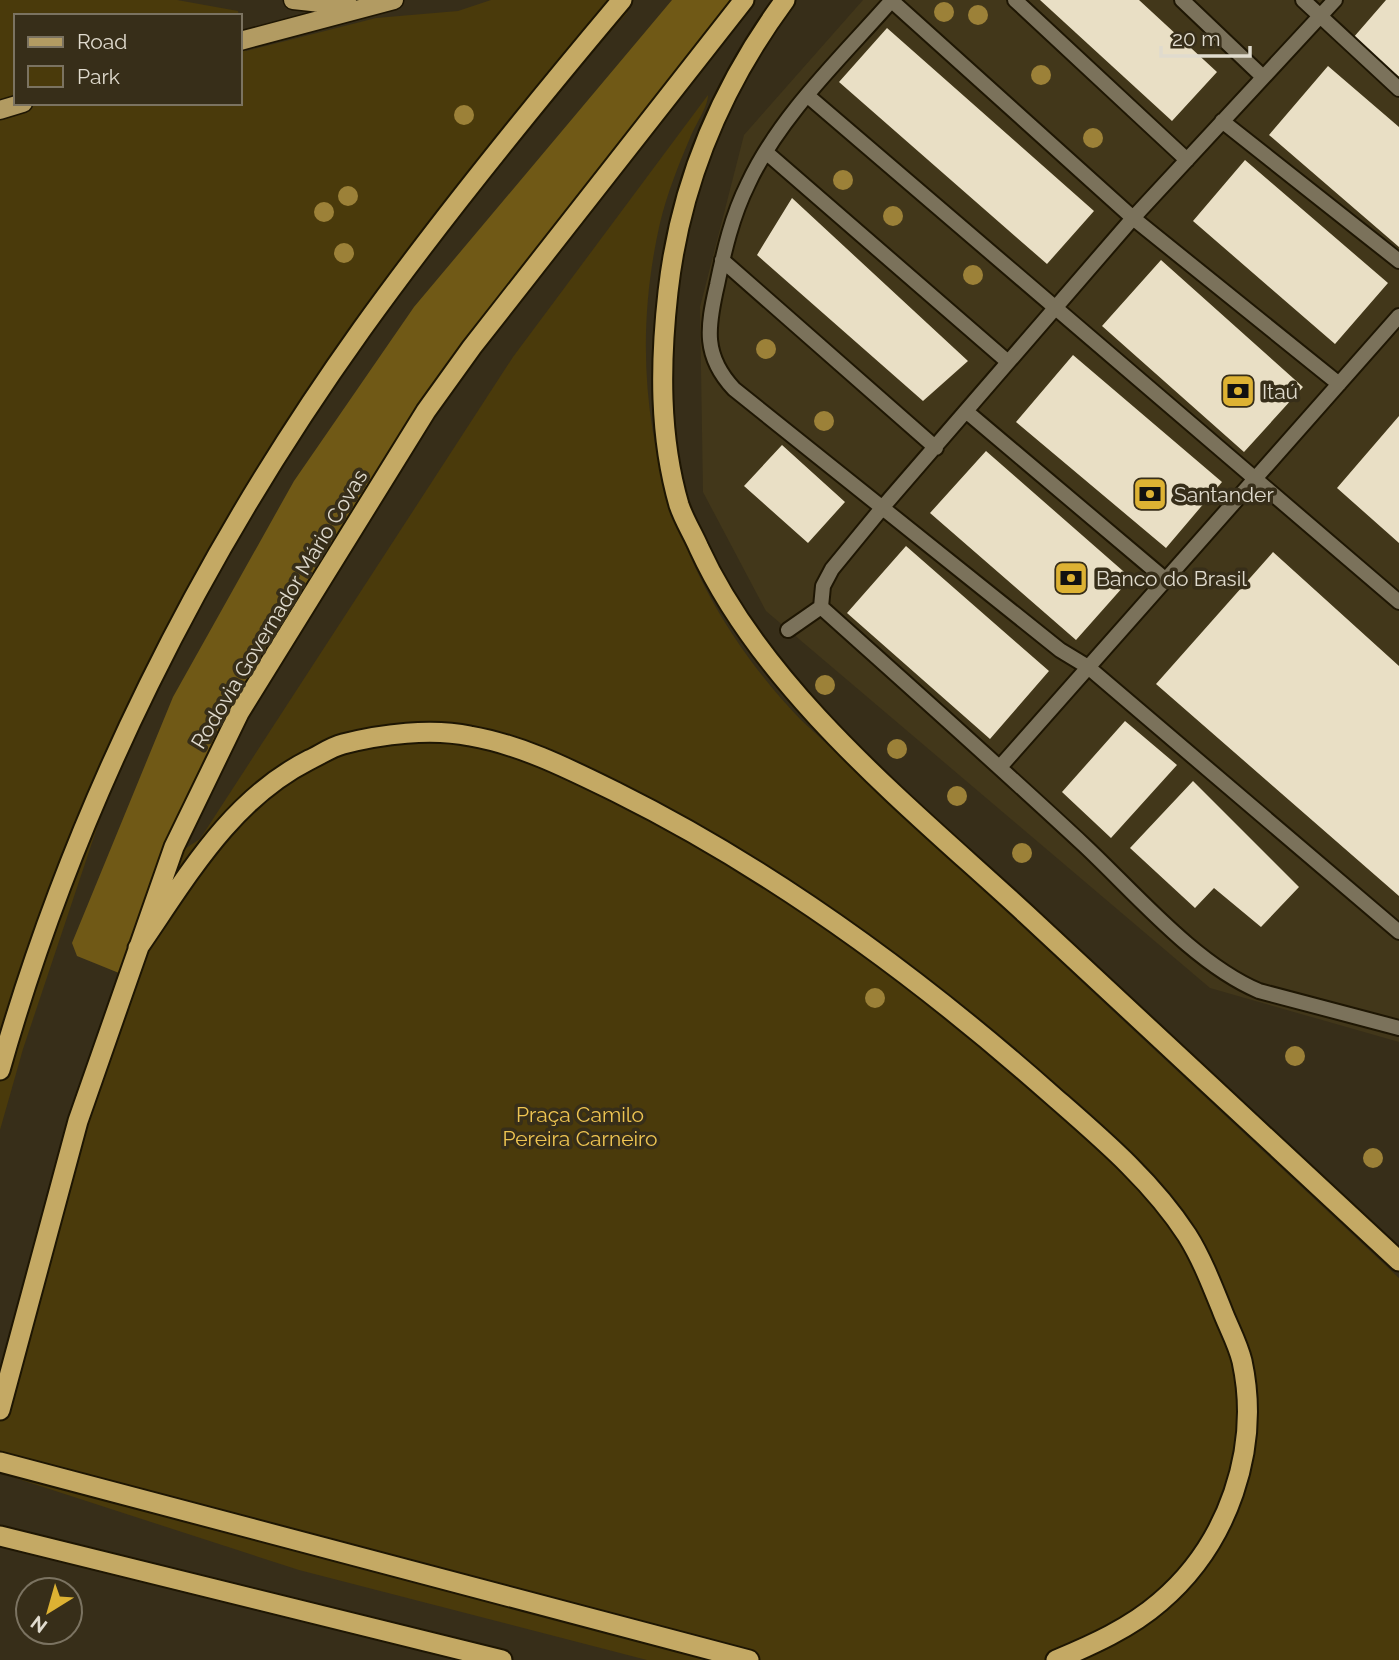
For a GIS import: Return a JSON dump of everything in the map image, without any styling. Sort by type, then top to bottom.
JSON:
[{"type":"highway","points":[[0,1070],[58,899],[105,778],[129,725],[217,557],[275,460],[362,329],[556,78],[622,0]]},
{"type":"highway","name":"Rodovia Governador Mário Covas","points":[[0,1410],[78,1121],[174,847],[239,713],[412,433],[472,347],[744,0]]},
{"type":"highway","points":[[785,0],[727,93],[693,169],[672,254],[661,351],[665,430],[680,507],[711,575],[754,643],[856,757],[1399,1261]]},
{"type":"highway","points":[[138,948],[209,845],[238,811],[266,785],[340,745],[430,733],[470,735],[532,752],[660,813],[825,916],[926,990],[1012,1059],[1098,1136],[1163,1201],[1190,1239],[1241,1360],[1247,1413],[1242,1466],[1219,1531],[1197,1564],[1160,1603],[1107,1638],[1056,1660]]},
{"type":"highway","points":[[0,1462],[749,1660]]},
{"type":"highway","points":[[0,1536],[502,1660]]},
{"type":"main road","points":[[293,0],[360,7]]},
{"type":"main road","points":[[242,40],[394,0]]},
{"type":"lane","points":[[1339,384],[1133,218],[892,0],[808,96],[748,183],[728,233],[711,317],[710,347],[717,371],[734,389],[1060,650],[1088,667],[1399,932]]},
{"type":"lane","points":[[1014,0],[1187,160]]},
{"type":"lane","points":[[1182,0],[1263,78]]},
{"type":"lane","points":[[1303,0],[1399,89]]},
{"type":"lane","points":[[789,630],[821,607],[823,586],[832,569],[881,508],[967,412],[1053,309],[1133,218],[1335,0]]},
{"type":"lane","points":[[808,96],[1053,309],[1399,602]]},
{"type":"lane","points":[[1222,121],[1399,261]]},
{"type":"lane","points":[[767,153],[1008,362]]},
{"type":"lane","points":[[722,260],[936,447]]},
{"type":"lane","points":[[1000,767],[1399,316]]},
{"type":"lane","points":[[967,412],[1166,580]]},
{"type":"lane","points":[[821,607],[1000,767],[1183,937],[1241,983],[1399,1028]]},
{"type":"shaded area","points":[[672,0],[737,0],[530,262],[179,823],[119,973],[77,956],[72,943],[173,697],[294,481],[414,307]]},
{"type":"shaded area","points":[[863,0],[1399,0],[1399,1042],[1210,988],[766,611],[703,492],[700,307],[744,135]]},
{"type":"green space","points":[[0,0],[177,0],[238,11],[239,14],[14,14],[14,105],[242,105],[242,30],[246,51],[376,18],[458,11],[491,0],[627,0],[627,13],[498,158],[450,218],[279,464],[131,726],[23,1049],[0,1130]]},
{"type":"green space","name":"Praça Camilo Pereira Carneiro","points":[[708,95],[673,180],[660,223],[649,292],[646,359],[652,425],[666,489],[688,551],[718,610],[755,666],[800,719],[1399,1278],[1399,1660],[647,1660],[299,1570],[0,1473],[0,1410],[166,861],[200,839],[513,357]]},
{"type":"building","points":[[1040,0],[1139,0],[1217,72],[1172,121]]},
{"type":"building","points":[[1386,0],[1399,0],[1399,77],[1353,38]]},
{"type":"building","points":[[887,28],[1094,211],[1047,264],[839,82]]},
{"type":"building","points":[[1328,66],[1399,127],[1399,247],[1269,135]]},
{"type":"building","points":[[1245,160],[1388,283],[1335,344],[1193,221]]},
{"type":"building","points":[[792,198],[968,361],[923,401],[757,255]]},
{"type":"building","points":[[1161,260],[1303,387],[1244,452],[1102,326]]},
{"type":"building","points":[[1073,355],[1222,482],[1166,548],[1016,422]]},
{"type":"building","points":[[1399,416],[1399,543],[1337,488]]},
{"type":"building","points":[[782,445],[845,502],[808,543],[744,486]]},
{"type":"building","points":[[986,451],[1131,578],[1076,640],[930,513]]},
{"type":"building","points":[[906,546],[1049,671],[990,739],[847,613]]},
{"type":"building","points":[[1273,552],[1399,666],[1399,896],[1156,684]]},
{"type":"building","points":[[1125,721],[1177,765],[1111,838],[1062,792]]},
{"type":"building","points":[[1193,781],[1299,887],[1261,927],[1214,888],[1195,908],[1130,848]]},
{"type":"place","name":"Itaú","points":[[1238,391]]},
{"type":"place","name":"Santander","points":[[1150,494]]},
{"type":"place","name":"Banco do Brasil","points":[[1071,578]]}]
